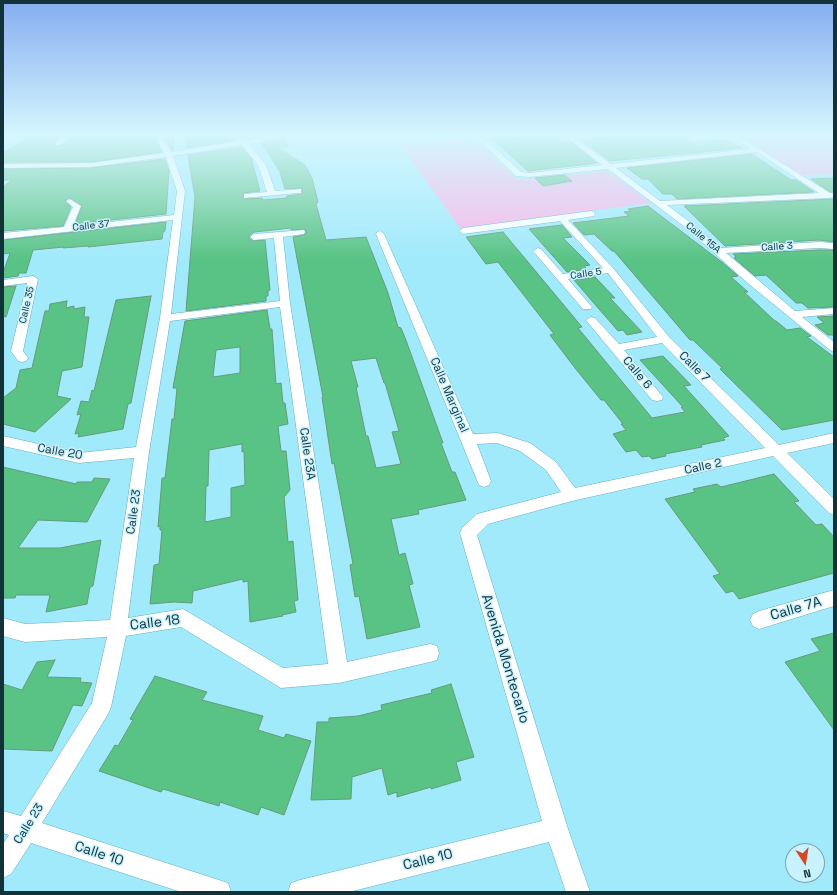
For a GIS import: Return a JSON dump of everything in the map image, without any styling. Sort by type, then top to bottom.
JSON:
[{"type":"street","name":"Calle 23","points":[[3,866],[101,707],[118,628],[142,452],[165,318],[181,191],[176,177]]},
{"type":"street","points":[[266,177],[272,194]]},
{"type":"street","name":"Calle 15A","points":[[624,177],[661,203],[834,348]]},
{"type":"street","points":[[801,177],[832,196]]},
{"type":"street","points":[[247,196],[298,191]]},
{"type":"street","points":[[661,203],[832,196]]},
{"type":"street","points":[[68,228],[77,206],[70,201]]},
{"type":"street","points":[[463,231],[591,214]]},
{"type":"street","name":"Calle 37","points":[[3,236],[178,217]]},
{"type":"street","name":"Calle 7","points":[[562,218],[610,270],[665,339],[834,509]]},
{"type":"street","points":[[254,237],[301,232]]},
{"type":"street","name":"Calle 23A","points":[[278,234],[285,303],[339,673]]},
{"type":"street","name":"Calle Marginal","points":[[380,234],[468,439],[498,438],[525,446],[551,466],[572,495]]},
{"type":"street","name":"Calle 3","points":[[719,251],[819,245],[834,246]]},
{"type":"street","name":"Calle 5","points":[[538,251],[587,307]]},
{"type":"street","name":"Calle 5","points":[[561,277],[610,270]]},
{"type":"street","name":"Calle 35","points":[[3,283],[33,279],[17,351],[22,358]]},
{"type":"street","points":[[165,318],[285,303]]},
{"type":"street","points":[[792,314],[834,311]]},
{"type":"street","name":"Calle 6","points":[[591,320],[657,397]]},
{"type":"street","name":"Calle 6","points":[[616,348],[665,339]]},
{"type":"street","name":"Calle 2","points":[[572,495],[834,438]]},
{"type":"street","points":[[468,439],[484,481]]},
{"type":"street","name":"Calle 20","points":[[3,441],[79,458],[142,452]]},
{"type":"street","name":"Avenida Montecarlo","points":[[572,495],[483,519],[468,533],[556,829],[578,892]]},
{"type":"street","name":"Calle 7A","points":[[759,620],[834,598]]},
{"type":"street","name":"Calle 18","points":[[3,627],[25,633],[118,628],[183,618],[281,678],[339,673],[430,653]]},
{"type":"street","name":"Calle 10","points":[[3,822],[219,892]]},
{"type":"street","name":"Calle 10","points":[[300,892],[556,829]]},
{"type":"shaded area","points":[[423,177],[514,177],[518,180],[550,177],[615,177],[651,203],[460,228]]},
{"type":"building","points":[[3,177],[169,177],[166,214],[75,224],[82,206],[69,198],[65,200],[71,207],[63,226],[3,231],[3,187],[12,180],[3,180]]},
{"type":"building","points":[[192,177],[256,177],[260,191],[244,193],[243,199],[262,198],[263,200],[287,198],[287,196],[302,194],[302,188],[285,189],[281,177],[311,177],[318,202],[316,204],[326,240],[366,237],[388,293],[398,327],[401,328],[407,343],[452,472],[455,472],[466,500],[418,510],[419,514],[391,519],[399,555],[405,553],[413,584],[409,585],[420,627],[367,639],[359,596],[355,597],[350,565],[353,564],[334,463],[332,464],[323,397],[293,237],[304,235],[306,233],[305,229],[291,230],[291,228],[254,232],[249,236],[249,238],[253,241],[265,240],[270,290],[268,291],[268,296],[266,296],[266,301],[186,311],[195,197]],"holes":[[[376,358],[399,431],[392,432],[401,464],[376,468],[368,436],[366,436],[356,387],[358,387],[351,361]]]},
{"type":"building","points":[[566,177],[572,181],[543,186],[535,178]]},
{"type":"building","points":[[639,177],[786,177],[791,180],[796,180],[814,192],[677,199],[672,194],[663,194],[648,179],[642,179]]},
{"type":"building","points":[[834,178],[834,192],[830,192],[811,179]]},
{"type":"building","points":[[834,199],[834,242],[819,240],[725,246],[684,206]]},
{"type":"building","points":[[648,206],[738,276],[731,277],[748,292],[744,292],[775,321],[787,330],[800,328],[811,336],[807,337],[834,357],[834,420],[782,430],[720,369],[722,368],[693,340],[690,340],[614,251],[612,251],[594,234],[584,235],[573,223],[629,216],[624,212],[631,211],[628,209]]},
{"type":"building","points":[[166,222],[162,239],[88,247],[63,248],[64,247],[33,250],[26,273],[19,273],[18,276],[3,278],[3,273],[10,253],[3,254],[3,240]]},
{"type":"building","points":[[562,225],[572,237],[563,238],[590,265],[584,266],[587,269],[567,272],[529,229]]},
{"type":"building","points":[[503,232],[582,327],[578,328],[652,418],[685,412],[681,407],[683,407],[640,360],[663,356],[691,385],[684,386],[729,436],[723,438],[725,440],[701,445],[702,447],[665,454],[666,456],[652,459],[649,456],[642,457],[636,450],[626,452],[613,434],[626,430],[621,424],[623,424],[575,368],[550,335],[554,334],[498,262],[486,264],[466,237]]},
{"type":"building","points":[[834,250],[834,307],[808,308],[802,303],[796,303],[766,275],[755,276],[734,258],[736,256],[733,254]]},
{"type":"building","points":[[595,277],[615,298],[610,298],[642,332],[627,335],[623,330],[618,331],[574,280]]},
{"type":"building","points":[[16,286],[6,317],[3,316],[3,287]]},
{"type":"building","points":[[151,296],[131,403],[128,404],[123,429],[78,437],[79,433],[75,434],[81,414],[77,415],[81,401],[89,402],[92,390],[94,391],[116,300]]},
{"type":"building","points":[[67,301],[66,308],[74,306],[74,309],[85,307],[84,317],[89,317],[82,367],[62,371],[57,396],[71,399],[35,432],[3,424],[3,398],[16,388],[20,370],[32,368],[45,311],[49,311],[50,304]]},
{"type":"building","points":[[267,310],[270,329],[272,329],[276,384],[281,383],[283,403],[285,403],[288,424],[278,426],[281,451],[286,451],[290,490],[284,497],[288,542],[293,541],[298,600],[294,601],[296,612],[250,622],[248,581],[243,582],[243,579],[193,591],[192,603],[174,602],[150,604],[154,565],[159,564],[162,530],[160,530],[160,526],[158,527],[162,478],[165,478],[172,419],[174,419],[177,388],[173,388],[185,321]],"holes":[[[240,347],[240,373],[213,377],[216,350]],[[242,444],[242,452],[244,451],[245,485],[231,488],[231,517],[205,522],[209,450]]]},
{"type":"building","points":[[834,316],[834,335],[828,335],[815,325],[824,323],[817,317]]},
{"type":"building","points":[[3,467],[76,484],[77,482],[92,482],[94,478],[110,479],[87,522],[38,520],[18,548],[60,548],[101,540],[93,586],[90,587],[87,604],[46,612],[50,595],[16,595],[15,598],[3,598]]},
{"type":"building","points":[[774,474],[799,501],[794,502],[816,525],[822,524],[834,537],[834,573],[739,599],[733,591],[726,593],[713,576],[720,574],[665,499],[695,492],[693,489],[717,484],[721,487]]},
{"type":"building","points":[[834,633],[834,730],[785,662],[820,651],[811,639]]},
{"type":"building","points":[[55,660],[47,677],[81,678],[80,682],[92,683],[82,706],[73,705],[52,751],[3,749],[3,684],[22,690],[37,662]]},
{"type":"building","points":[[155,676],[207,692],[202,700],[263,716],[258,730],[284,738],[286,734],[311,741],[284,815],[261,807],[258,815],[220,802],[219,806],[163,789],[161,792],[99,771],[115,745],[118,746],[133,720],[130,719]]},
{"type":"building","points":[[451,684],[474,757],[456,762],[461,780],[397,797],[397,792],[388,795],[382,768],[352,777],[351,799],[311,800],[317,722],[329,722],[329,718],[358,716],[382,710],[381,705],[432,693],[431,690]]}]
